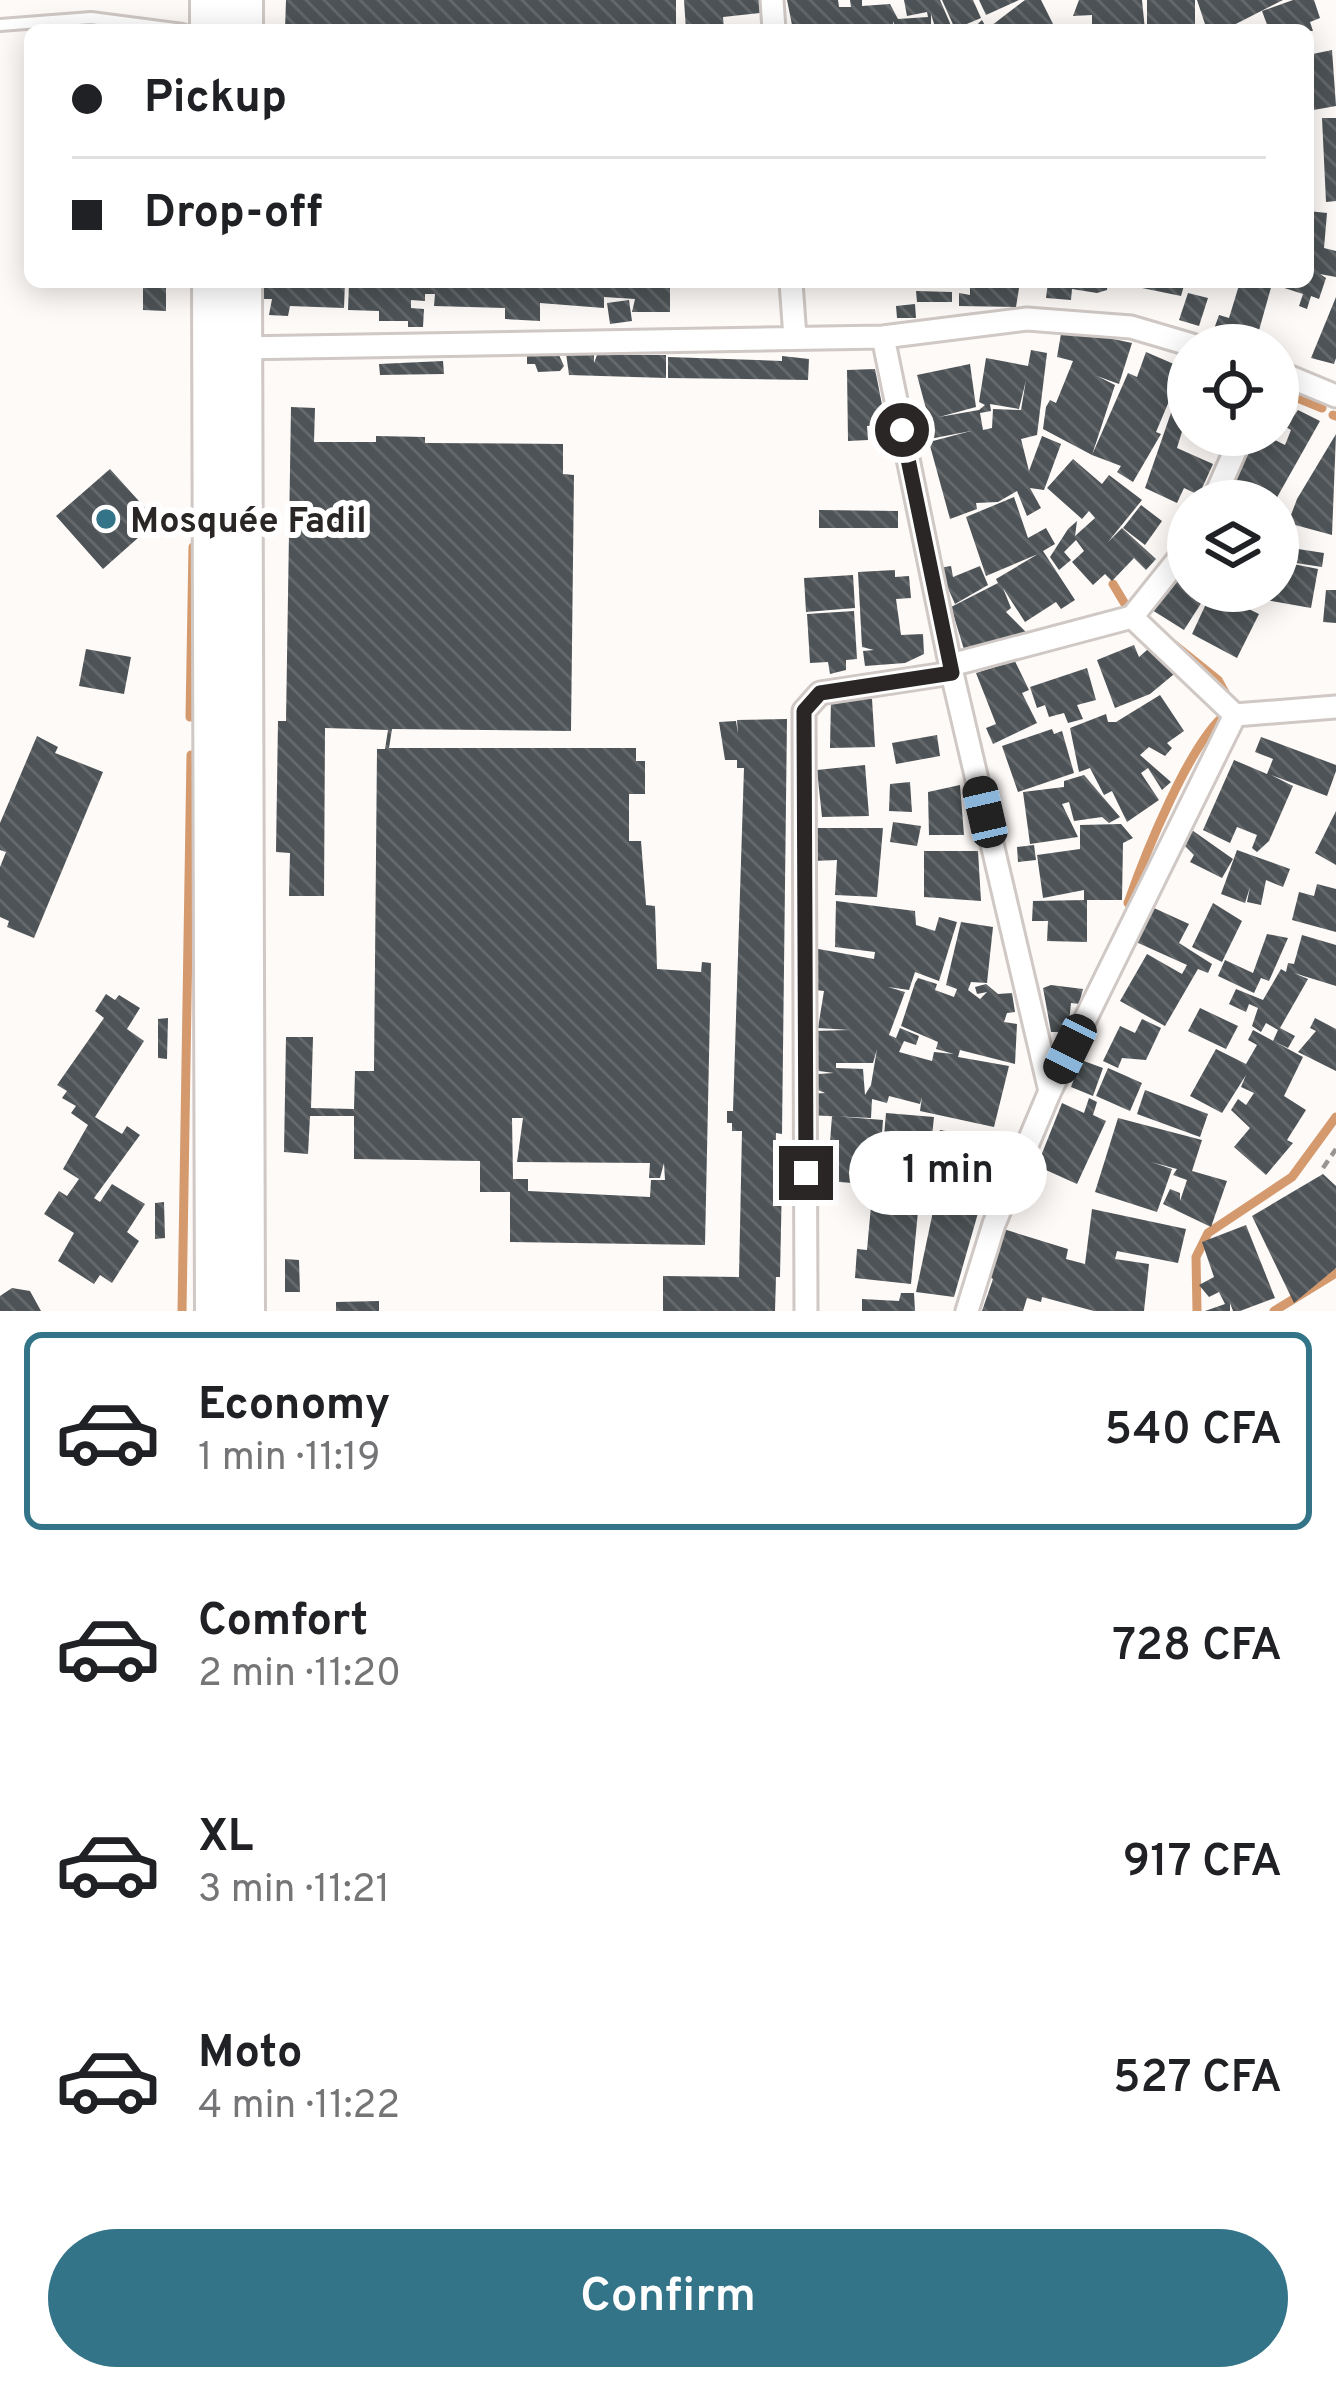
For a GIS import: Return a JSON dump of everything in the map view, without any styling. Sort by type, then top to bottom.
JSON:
[{"type":"main road","points":[[211,288],[230,742],[233,1217],[246,1311]]},
{"type":"main road","points":[[230,742],[243,288]]},
{"type":"main road","points":[[214,1311],[233,1217]]},
{"type":"street","points":[[791,288],[795,338]]},
{"type":"street","points":[[243,349],[883,337],[1027,319],[1132,327],[1167,338]]},
{"type":"street","points":[[883,337],[952,669],[1050,1091]]},
{"type":"street","points":[[1299,381],[1336,396]]},
{"type":"street","points":[[806,1311],[804,711],[820,693],[952,669],[1132,617],[1167,574]]},
{"type":"street","points":[[1132,617],[1235,716],[1336,706]]},
{"type":"street","points":[[967,1311],[994,1224],[1050,1091],[1235,716]]},
{"type":"lane","points":[[0,25],[91,18],[137,24]]},
{"type":"path","points":[[1323,1168],[1336,1149]]},
{"type":"building","points":[[286,0],[676,0],[676,24],[285,24]]},
{"type":"building","points":[[684,0],[759,0],[760,13],[723,17],[724,24],[686,24]]},
{"type":"building","points":[[787,0],[838,0],[839,7],[851,7],[850,0],[862,0],[862,6],[890,4],[898,19],[928,17],[927,12],[907,16],[904,0],[940,0],[950,24],[934,24],[931,14],[931,24],[792,24]]},
{"type":"building","points":[[942,0],[973,0],[981,18],[953,24]]},
{"type":"building","points":[[979,0],[1019,0],[986,15]]},
{"type":"building","points":[[1025,0],[1041,0],[1053,24],[994,24]]},
{"type":"building","points":[[1079,0],[1142,0],[1144,24],[1092,24],[1092,15],[1073,16]]},
{"type":"building","points":[[1147,0],[1195,0],[1195,24],[1147,24]]},
{"type":"building","points":[[1197,0],[1283,0],[1236,24],[1205,24]]},
{"type":"building","points":[[1293,0],[1314,0],[1320,18],[1311,24],[1267,24],[1262,11]]},
{"type":"building","points":[[1332,50],[1336,106],[1314,110],[1314,54]]},
{"type":"building","points":[[1322,118],[1336,118],[1336,201],[1326,202]]},
{"type":"building","points":[[1314,212],[1327,213],[1324,248],[1336,251],[1336,277],[1320,274],[1326,278],[1319,299],[1311,296],[1307,309],[1299,306],[1303,294],[1284,288],[1314,288]]},
{"type":"building","points":[[143,288],[166,288],[166,311],[143,310]]},
{"type":"building","points":[[260,288],[345,288],[344,308],[290,306],[288,316],[269,315],[272,299],[261,299]]},
{"type":"building","points":[[349,288],[670,288],[670,312],[632,312],[635,299],[604,297],[604,308],[540,303],[540,321],[505,319],[505,308],[434,306],[435,294],[425,294],[425,301],[411,300],[411,308],[424,309],[423,327],[408,327],[408,321],[379,321],[379,311],[348,310]]},
{"type":"building","points":[[970,288],[1019,288],[1016,307],[959,306],[959,293],[970,295]]},
{"type":"building","points":[[1047,288],[1107,288],[1097,293],[1072,289],[1071,300],[1046,298]]},
{"type":"building","points":[[1142,288],[1183,288],[1181,296]]},
{"type":"building","points":[[1238,288],[1271,288],[1261,324],[1216,324],[1219,315],[1229,318]]},
{"type":"building","points":[[916,291],[952,292],[952,302],[917,302]]},
{"type":"building","points":[[1188,293],[1208,298],[1200,324],[1179,320]]},
{"type":"building","points":[[1336,297],[1336,358],[1334,364],[1311,358]]},
{"type":"building","points":[[629,300],[632,321],[610,324],[607,303]]},
{"type":"building","points":[[915,304],[916,318],[897,318],[896,306]]},
{"type":"building","points":[[1062,328],[1132,343],[1119,384],[1097,376],[1115,385],[1092,455],[1043,429],[1046,407],[1050,400],[1056,403],[1073,361],[1057,357]]},
{"type":"building","points":[[1031,350],[1047,353],[1037,435],[1021,439],[1029,471],[1042,436],[1061,444],[1044,490],[1030,488],[1041,508],[1027,516],[1017,491],[998,502],[976,503],[977,509],[950,519],[929,442],[971,431],[924,440],[921,421],[929,420],[917,375],[970,364],[976,407],[939,417],[985,405],[979,402],[986,358],[1028,366]],"holes":[[[1026,380],[1021,410],[993,409],[992,428],[983,430],[980,413],[991,411],[990,404],[1019,409]]]},
{"type":"building","points":[[1146,352],[1167,361],[1167,406],[1156,432],[1161,434],[1133,482],[1117,472],[1121,466],[1092,455],[1128,373],[1137,377]]},
{"type":"building","points":[[527,353],[559,355],[564,366],[560,371],[538,372],[535,364],[527,364]]},
{"type":"building","points":[[566,353],[594,354],[594,363],[597,355],[666,355],[666,378],[569,375]]},
{"type":"building","points":[[782,356],[809,359],[808,380],[668,378],[668,357],[782,361]]},
{"type":"building","points":[[443,361],[444,374],[380,375],[379,364]]},
{"type":"building","points":[[875,369],[886,425],[867,426],[868,440],[848,441],[847,370]]},
{"type":"building","points":[[291,407],[315,408],[314,442],[376,442],[376,436],[425,437],[425,443],[563,444],[563,474],[574,475],[571,731],[392,729],[389,748],[636,748],[636,761],[645,761],[645,794],[629,794],[629,841],[641,841],[646,905],[655,906],[657,969],[701,972],[702,962],[711,963],[705,1245],[510,1242],[510,1192],[480,1192],[480,1161],[354,1159],[354,1116],[310,1116],[308,1154],[284,1152],[286,1037],[313,1037],[311,1108],[354,1109],[355,1071],[374,1071],[377,749],[385,749],[388,730],[325,728],[324,896],[289,896],[290,853],[276,852],[278,721],[286,721]],"holes":[[[512,1118],[523,1118],[517,1162],[650,1163],[649,1178],[660,1178],[664,1163],[665,1180],[651,1180],[650,1197],[528,1191],[528,1179],[513,1179]]]},
{"type":"building","points":[[1299,410],[1320,421],[1287,480],[1226,476],[1236,456],[1299,456]]},
{"type":"building","points":[[1167,424],[1167,456],[1195,456],[1213,464],[1206,480],[1167,480],[1167,498],[1145,488]]},
{"type":"building","points":[[1336,434],[1332,535],[1299,526],[1299,496]]},
{"type":"building","points":[[1073,459],[1102,484],[1109,475],[1142,500],[1108,542],[1122,528],[1156,559],[1146,570],[1134,558],[1112,581],[1105,574],[1093,585],[1072,562],[1084,551],[1076,540],[1064,552],[1071,560],[1059,570],[1050,557],[1077,521],[1075,536],[1095,518],[1089,511],[1082,519],[1047,488]]},
{"type":"building","name":"Mosquée Fadil","points":[[110,469],[157,521],[103,569],[56,516]]},
{"type":"building","points":[[1014,497],[1028,538],[1046,528],[1055,544],[1043,551],[1075,600],[1061,609],[1056,602],[1025,622],[1003,588],[1011,608],[1006,612],[1026,632],[966,656],[951,607],[998,583],[996,579],[1038,554],[986,576],[966,517]]},
{"type":"building","points":[[1141,505],[1162,521],[1145,545],[1123,528]]},
{"type":"building","points":[[819,510],[898,511],[898,528],[819,528]]},
{"type":"building","points":[[1299,549],[1324,553],[1322,567],[1299,563]]},
{"type":"building","points":[[1299,565],[1318,569],[1311,608],[1299,606]]},
{"type":"building","points":[[951,566],[953,577],[980,566],[988,585],[955,604],[939,568]]},
{"type":"building","points":[[895,570],[895,577],[909,576],[911,598],[896,599],[901,635],[923,634],[924,654],[905,663],[865,666],[863,651],[874,650],[862,647],[858,572]]},
{"type":"building","points":[[853,575],[855,608],[806,612],[804,578]]},
{"type":"building","points":[[1167,588],[1167,612],[1196,612],[1184,630],[1152,610]]},
{"type":"building","points":[[1326,590],[1336,590],[1336,623],[1323,622]]},
{"type":"building","points":[[854,611],[857,659],[846,660],[846,670],[830,674],[828,662],[810,663],[807,614]]},
{"type":"building","points":[[1202,612],[1259,614],[1237,658],[1192,634]]},
{"type":"building","points":[[1154,644],[1179,670],[1150,694],[1115,708],[1097,660],[1134,645],[1139,657]]},
{"type":"building","points":[[86,649],[131,657],[124,694],[79,686]]},
{"type":"building","points":[[1010,651],[1029,690],[1022,693],[1037,723],[993,744],[986,728],[996,724],[976,673],[1005,664],[1001,654]]},
{"type":"building","points":[[1087,668],[1096,700],[1077,705],[1083,719],[1068,723],[1064,713],[1049,717],[1045,705],[1037,708],[1030,687]]},
{"type":"building","points":[[1160,695],[1184,731],[1167,743],[1172,748],[1165,756],[1149,747],[1140,755],[1171,782],[1162,790],[1148,768],[1141,773],[1159,800],[1127,822],[1112,791],[1104,795],[1090,768],[1079,772],[1070,728],[1106,714],[1108,722],[1116,722]]},
{"type":"building","points":[[872,699],[875,747],[830,748],[831,700]]},
{"type":"building","points":[[787,719],[782,1134],[776,1133],[775,1179],[782,1179],[775,1311],[663,1311],[663,1276],[739,1277],[742,1131],[732,1131],[727,1111],[733,1111],[744,768],[737,768],[737,760],[725,760],[719,722],[736,721],[738,734],[737,720]]},
{"type":"building","points":[[1052,729],[1054,734],[1062,731],[1074,773],[1018,792],[1002,746]]},
{"type":"building","points":[[937,735],[940,756],[896,764],[892,743]]},
{"type":"building","points":[[37,736],[58,747],[55,753],[103,772],[34,938],[7,927],[9,921],[0,917],[0,867],[6,852],[0,850],[0,823]]},
{"type":"building","points":[[1261,737],[1336,765],[1336,771],[1327,796],[1271,775],[1293,786],[1269,841],[1257,852],[1252,848],[1257,835],[1237,827],[1230,843],[1203,830],[1234,760],[1267,774],[1273,759],[1255,752]]},
{"type":"building","points":[[865,765],[869,816],[822,817],[817,770]]},
{"type":"building","points":[[1084,775],[1120,817],[1109,823],[1102,817],[1074,821],[1069,802],[1062,804],[1078,837],[1030,844],[1023,792],[1064,787],[1064,781]]},
{"type":"building","points":[[910,782],[912,812],[889,811],[890,784]]},
{"type":"building","points":[[960,785],[964,835],[929,835],[928,792]]},
{"type":"building","points":[[1336,811],[1336,865],[1315,853]]},
{"type":"building","points":[[893,822],[921,826],[917,846],[890,842]]},
{"type":"building","points":[[1121,824],[1133,838],[1123,843],[1122,900],[1084,900],[1084,890],[1043,898],[1037,855],[1080,849],[1080,825]]},
{"type":"building","points":[[813,828],[883,828],[877,897],[835,895],[837,860],[813,861]]},
{"type":"building","points":[[1189,828],[1233,859],[1222,878],[1190,862],[1194,855],[1184,845],[1179,856],[1172,852]]},
{"type":"building","points":[[1034,845],[1036,860],[1018,862],[1017,847]]},
{"type":"building","points":[[1237,850],[1290,869],[1283,887],[1266,880],[1261,905],[1247,902],[1250,887],[1245,903],[1221,894]]},
{"type":"building","points":[[924,851],[978,851],[981,901],[924,897]]},
{"type":"building","points":[[1317,884],[1336,889],[1336,932],[1292,920],[1299,892],[1314,896]]},
{"type":"building","points":[[1087,900],[1087,942],[1047,941],[1048,921],[1032,921],[1033,901]]},
{"type":"building","points":[[836,901],[915,911],[916,925],[935,931],[939,917],[957,922],[939,981],[915,972],[909,990],[888,987],[905,992],[889,1035],[896,1038],[900,1028],[919,1036],[916,1045],[904,1041],[899,1052],[932,1061],[934,1052],[954,1054],[936,1049],[938,1042],[901,1026],[915,983],[918,978],[937,984],[935,990],[954,997],[957,989],[946,985],[961,922],[993,927],[987,983],[971,982],[968,990],[980,999],[987,992],[977,994],[975,987],[986,984],[998,994],[1012,993],[1015,1012],[1007,1013],[1004,1022],[1017,1024],[1015,1064],[960,1050],[958,1057],[1009,1066],[994,1127],[920,1111],[922,1097],[920,1104],[889,1096],[887,1103],[872,1099],[871,1118],[807,1115],[807,1094],[825,1093],[818,1090],[818,1074],[834,1073],[819,1071],[814,1063],[814,1031],[850,1030],[818,1028],[824,991],[807,989],[813,948],[874,959],[875,952],[835,947]],"holes":[[[877,1049],[865,1095],[863,1069],[836,1068],[836,1063],[873,1063]]]},
{"type":"building","points":[[1213,903],[1242,921],[1222,962],[1192,947]]},
{"type":"building","points":[[1154,908],[1189,924],[1179,943],[1212,964],[1208,973],[1198,969],[1165,1026],[1120,1001],[1147,954],[1182,974],[1187,965],[1136,942]]},
{"type":"building","points":[[1267,934],[1288,938],[1269,981],[1261,978],[1254,993],[1218,976],[1225,960],[1253,973]]},
{"type":"building","points":[[1302,935],[1336,945],[1336,986],[1294,973],[1308,979],[1280,1028],[1295,1036],[1288,1048],[1273,1041],[1278,1030],[1266,1023],[1261,1032],[1252,1026],[1258,1008],[1249,1004],[1246,1012],[1229,1004],[1236,989],[1263,1000],[1281,969],[1286,972],[1288,963],[1294,964]]},
{"type":"building","points":[[1043,988],[1083,989],[1079,1004],[1071,1003],[1068,1032],[1051,1032]]},
{"type":"building","points":[[106,994],[115,1000],[119,995],[140,1008],[127,1029],[144,1041],[95,1117],[122,1134],[127,1126],[140,1135],[94,1198],[100,1202],[112,1184],[145,1204],[127,1232],[139,1241],[112,1283],[100,1275],[94,1284],[58,1261],[74,1233],[44,1214],[59,1191],[67,1196],[79,1179],[63,1169],[88,1125],[71,1113],[76,1106],[62,1098],[67,1091],[57,1085],[104,1018],[95,1011]]},
{"type":"building","points":[[1200,1008],[1238,1026],[1226,1049],[1188,1031]]},
{"type":"building","points":[[168,1018],[167,1059],[158,1058],[158,1019]]},
{"type":"building","points":[[1315,1018],[1336,1029],[1336,1071],[1298,1052],[1316,1031],[1310,1028]]},
{"type":"building","points":[[1142,1019],[1161,1028],[1146,1060],[1122,1058],[1118,1068],[1103,1061],[1120,1026],[1135,1033]]},
{"type":"building","points":[[1253,1030],[1303,1057],[1284,1096],[1306,1110],[1287,1140],[1293,1143],[1266,1175],[1234,1147],[1250,1128],[1231,1110],[1238,1099],[1246,1105],[1254,1093],[1241,1087],[1246,1075],[1222,1113],[1190,1096],[1216,1049],[1246,1064],[1257,1045],[1248,1040]]},
{"type":"building","points":[[1081,1060],[1103,1068],[1093,1096],[1071,1087]]},
{"type":"building","points":[[1108,1068],[1142,1083],[1130,1111],[1096,1096]]},
{"type":"building","points":[[1145,1090],[1208,1114],[1200,1137],[1137,1114]]},
{"type":"building","points":[[1089,1098],[1097,1102],[1093,1115],[1106,1121],[1077,1184],[1037,1166],[1062,1103],[1084,1113]]},
{"type":"building","points":[[886,1113],[934,1117],[928,1174],[940,1130],[990,1139],[994,1157],[988,1158],[982,1182],[971,1180],[970,1194],[902,1186],[901,1198],[891,1196],[892,1189],[880,1184]]},
{"type":"building","points":[[832,1116],[883,1120],[878,1185],[827,1181]]},
{"type":"building","points":[[1118,1118],[1202,1140],[1192,1171],[1227,1181],[1211,1227],[1163,1204],[1170,1189],[1180,1193],[1180,1201],[1187,1180],[1173,1175],[1177,1169],[1151,1162],[1172,1169],[1157,1212],[1095,1192]]},
{"type":"building","points":[[1323,1174],[1336,1186],[1336,1268],[1294,1303],[1252,1216]]},
{"type":"building","points":[[894,1199],[919,1201],[911,1284],[855,1278],[857,1249],[867,1250],[871,1206],[893,1208]]},
{"type":"building","points":[[164,1202],[165,1238],[155,1239],[155,1203]]},
{"type":"building","points":[[935,1202],[978,1213],[954,1297],[916,1292]]},
{"type":"building","points":[[1092,1209],[1186,1229],[1178,1263],[1117,1251],[1115,1259],[1149,1264],[1144,1311],[1094,1311],[1042,1297],[1041,1302],[1027,1298],[1023,1311],[982,1311],[993,1279],[988,1276],[997,1227],[1068,1249],[1066,1259],[1085,1264]]},
{"type":"building","points":[[1246,1225],[1275,1298],[1240,1311],[1233,1311],[1230,1303],[1230,1311],[1205,1311],[1225,1304],[1219,1292],[1209,1297],[1199,1285],[1214,1277],[1202,1242]]},
{"type":"building","points":[[285,1259],[299,1260],[300,1292],[285,1292]]},
{"type":"building","points":[[12,1288],[30,1291],[41,1311],[0,1311],[0,1296]]},
{"type":"building","points":[[901,1293],[914,1293],[915,1311],[862,1311],[862,1299],[899,1301]]},
{"type":"building","points":[[379,1301],[379,1311],[336,1311],[336,1302]]},
{"type":"waterway","points":[[1299,399],[1322,408]]},
{"type":"waterway","points":[[190,717],[193,547]]},
{"type":"waterway","points":[[1113,584],[1131,614]]},
{"type":"waterway","points":[[1172,643],[1218,680],[1228,698]]},
{"type":"waterway","points":[[1128,903],[1184,773],[1227,713]]},
{"type":"waterway","points":[[182,1311],[191,755]]},
{"type":"waterway","points":[[1197,1311],[1196,1257],[1208,1233],[1292,1177],[1336,1117]]},
{"type":"waterway","points":[[1274,1311],[1336,1273]]},
{"type":"place","name":"Mosquée Fadil","points":[[106,519]]},
{"type":"route","points":[[806,1173],[804,711],[820,693],[952,673],[902,430]]}]
